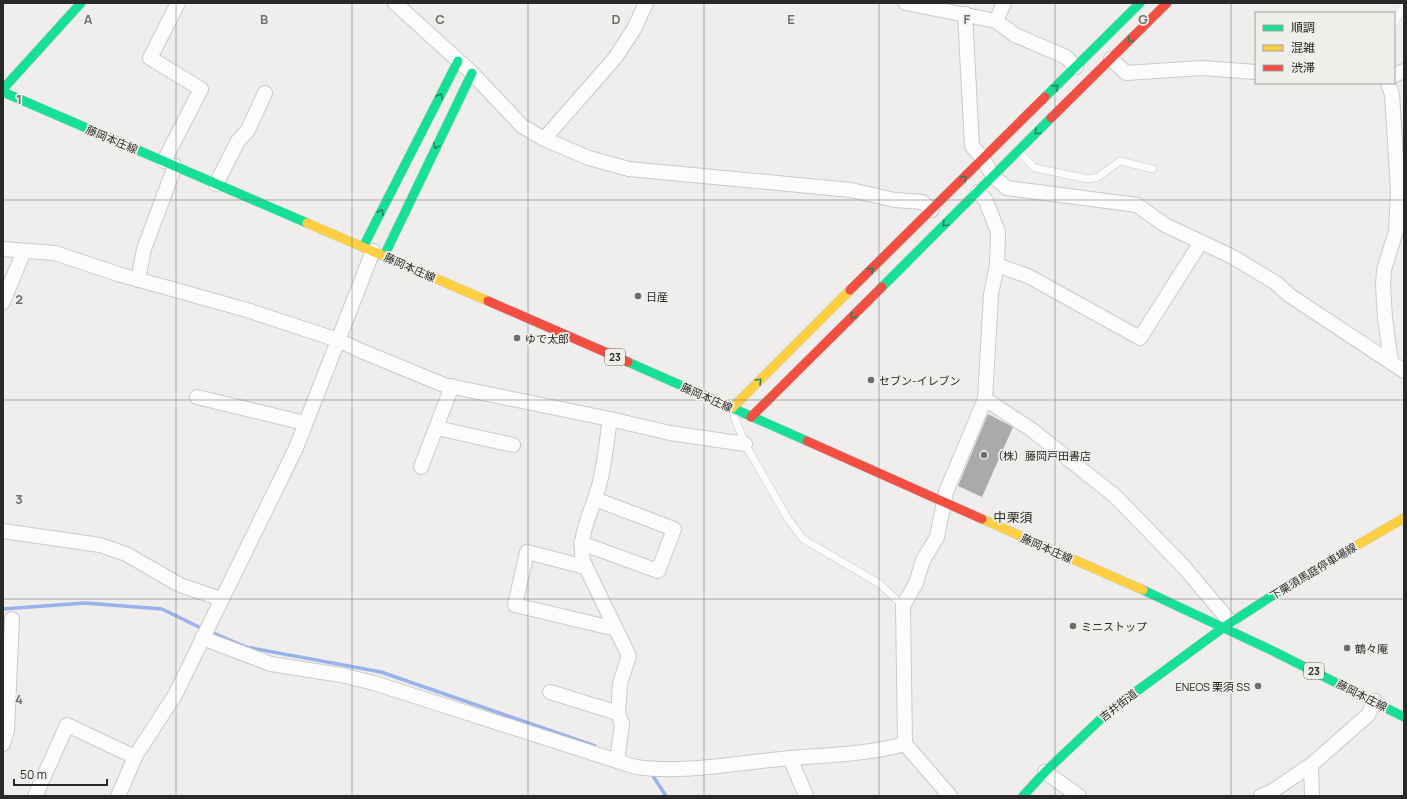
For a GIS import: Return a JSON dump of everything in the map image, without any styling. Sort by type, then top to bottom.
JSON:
[{"type":"main road","points":[[3,91],[81,3]]},
{"type":"main road","points":[[732,408],[1140,3]]},
{"type":"main road","points":[[751,417],[1167,3]]},
{"type":"main road","points":[[373,251],[458,61]]},
{"type":"main road","points":[[373,251],[472,73]]},
{"type":"main road","name":"藤岡本庄線","points":[[3,91],[1228,625],[1404,717]]},
{"type":"main road","name":"下栗須馬庭停車場線","points":[[1228,625],[1285,587],[1404,518]]},
{"type":"main road","name":"吉井街道","points":[[1023,796],[1045,772],[1107,712],[1228,625]]},
{"type":"street","points":[[138,280],[144,248],[170,164],[201,89],[150,58],[178,3]]},
{"type":"street","points":[[395,3],[472,73],[522,126],[544,139],[589,158],[629,169],[851,190],[895,200],[922,202],[932,210]]},
{"type":"street","points":[[544,139],[615,58],[634,29],[646,3]]},
{"type":"street","points":[[906,3],[939,7],[996,21],[1015,35],[1066,57],[1076,66]]},
{"type":"street","points":[[996,21],[1004,3]]},
{"type":"street","points":[[965,14],[972,146],[983,159],[993,176],[1007,188],[1137,205],[1165,225],[1233,258],[1276,283],[1289,295],[1404,371]]},
{"type":"street","points":[[1111,59],[1126,73],[1202,68],[1255,72]]},
{"type":"street","points":[[1388,84],[1392,94],[1401,192],[1396,231],[1384,270],[1383,286],[1385,318],[1391,362]]},
{"type":"street","points":[[216,184],[238,141],[248,130],[265,94]]},
{"type":"street","points":[[950,796],[905,744],[903,606],[916,583],[923,560],[937,537],[943,502],[985,400],[991,294],[997,265],[998,232],[986,201],[978,192]]},
{"type":"street","points":[[997,265],[1028,276],[1140,338],[1201,242]]},
{"type":"street","points":[[3,249],[54,253],[138,280],[247,310],[338,340],[359,350],[452,386],[670,433],[745,444]]},
{"type":"street","points":[[3,302],[24,251]]},
{"type":"street","points":[[118,796],[135,756],[174,696],[296,448],[373,251]]},
{"type":"street","points":[[421,467],[452,386]]},
{"type":"street","points":[[198,397],[306,423]]},
{"type":"street","points":[[985,400],[1032,430],[1115,496],[1184,566],[1228,625]]},
{"type":"street","points":[[610,419],[600,480],[595,499],[588,514],[580,547],[585,566],[629,656],[620,683],[618,713],[622,724],[617,761]]},
{"type":"street","points":[[437,428],[513,445]]},
{"type":"street","points":[[581,543],[658,571],[674,529],[595,499]]},
{"type":"street","points":[[3,531],[100,545],[126,554],[180,584],[221,599]]},
{"type":"street","points":[[585,566],[527,552],[515,605],[616,629]]},
{"type":"street","points":[[3,744],[7,730],[12,619]]},
{"type":"street","points":[[202,638],[271,664],[341,675],[374,683],[636,767],[660,770],[790,758],[838,756],[874,751],[905,744]]},
{"type":"street","points":[[550,692],[618,713]]},
{"type":"street","points":[[1261,796],[1271,792],[1311,765],[1368,714],[1375,701]]},
{"type":"street","points":[[35,796],[67,725],[135,756]]},
{"type":"street","points":[[790,758],[806,796]]},
{"type":"street","points":[[1311,765],[1312,796]]},
{"type":"street","points":[[1045,772],[1079,796]]},
{"type":"lane","points":[[1395,22],[1404,5]]},
{"type":"lane","points":[[1018,151],[1035,168],[1088,179],[1098,177],[1120,161],[1153,169]]},
{"type":"lane","points":[[732,408],[745,444],[788,519],[803,540],[880,584],[903,606]]},
{"type":"building","name":"（株）藤岡戸田書店","points":[[988,414],[1013,427],[982,497],[958,486]]},
{"type":"waterway","points":[[3,609],[85,603],[162,609],[201,628]]},
{"type":"waterway","points":[[211,632],[246,647],[381,672],[595,746]]},
{"type":"waterway","points":[[653,776],[666,796]]},
{"type":"traffic: fast","points":[[3,89],[81,3]]},
{"type":"traffic: fast","points":[[1045,97],[1140,3]]},
{"type":"traffic: fast","points":[[363,247],[458,61]]},
{"type":"traffic: fast","points":[[384,256],[472,73]]},
{"type":"traffic: fast","points":[[3,92],[307,223]]},
{"type":"traffic: fast","points":[[882,287],[1051,118]]},
{"type":"traffic: fast","points":[[628,362],[807,441]]},
{"type":"traffic: fast","points":[[1023,796],[1045,772],[1107,713],[1224,627],[1292,583]]},
{"type":"traffic: fast","points":[[1143,590],[1275,652],[1404,717]]},
{"type":"traffic: slow","points":[[307,223],[488,301]]},
{"type":"traffic: slow","points":[[732,408],[850,290]]},
{"type":"traffic: slow","points":[[1292,583],[1404,518]]},
{"type":"traffic: slow","points":[[982,519],[1143,590]]},
{"type":"traffic: jam","points":[[1051,118],[1167,3]]},
{"type":"traffic: jam","points":[[850,290],[1045,97]]},
{"type":"traffic: jam","points":[[751,417],[882,287]]},
{"type":"traffic: jam","points":[[488,301],[628,362]]},
{"type":"traffic: jam","points":[[807,441],[982,519]]},
{"type":"place","name":"日産","points":[[638,296]]},
{"type":"place","name":"ゆで太郎","points":[[517,338]]},
{"type":"place","name":"セブン-イレブン","points":[[871,380]]},
{"type":"place","name":"（株）藤岡戸田書店","points":[[984,455]]},
{"type":"place","name":"ミニストップ","points":[[1073,626]]},
{"type":"place","name":"鶴々庵","points":[[1347,648]]},
{"type":"place","name":"ENEOS 栗須 SS","points":[[1258,686]]},
{"type":"district","name":"中栗須","points":[[1013,517]]}]
